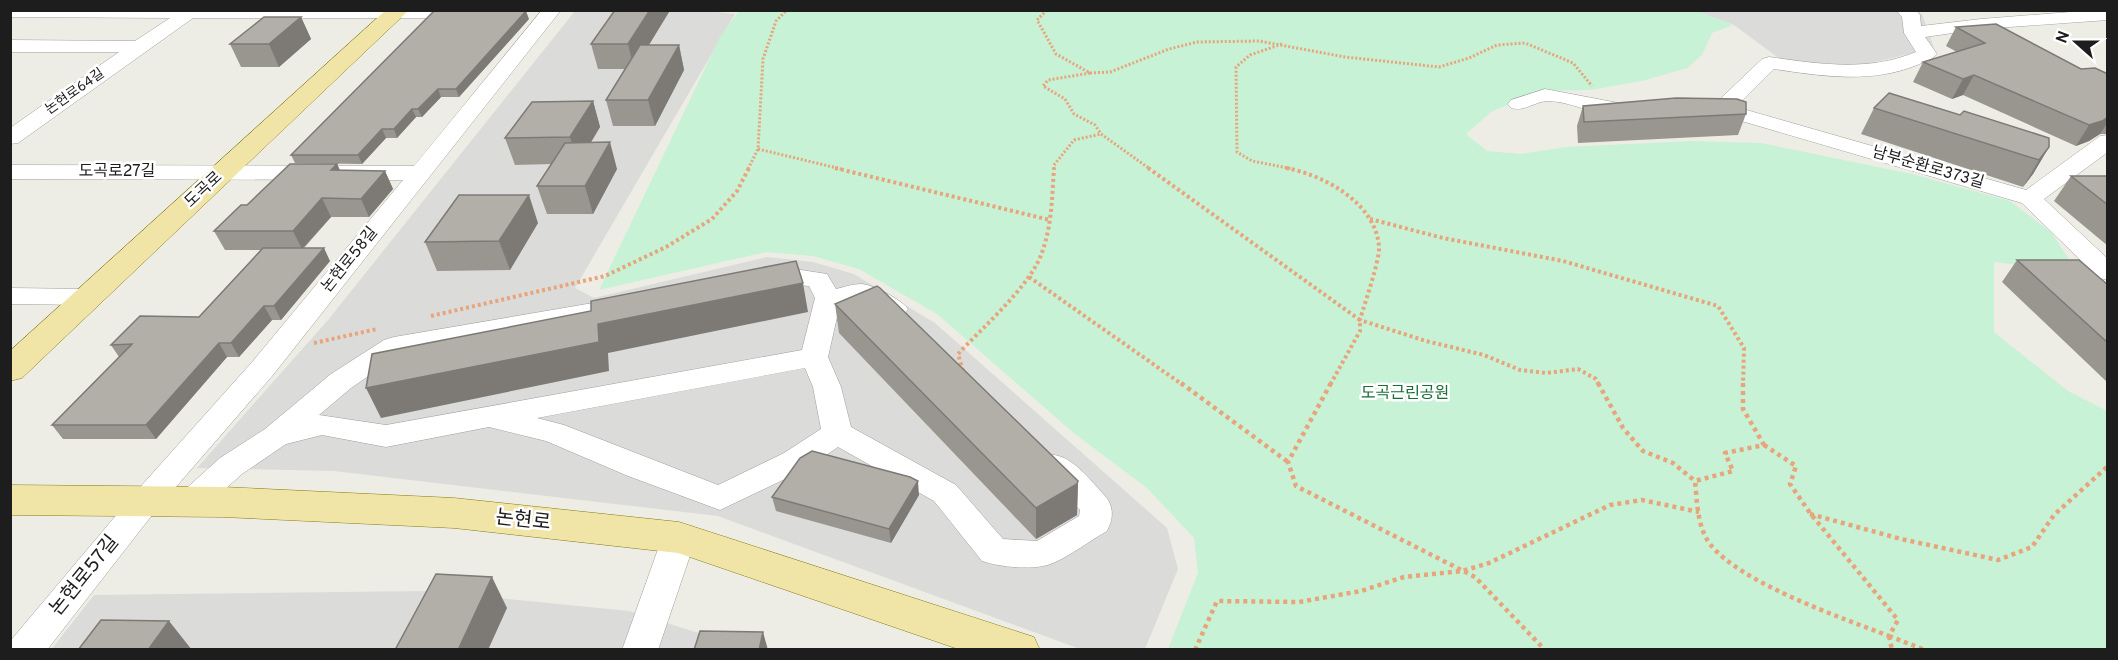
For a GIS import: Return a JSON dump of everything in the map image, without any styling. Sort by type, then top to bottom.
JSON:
[{"type":"main road","name":"도곡로","points":[[10,370],[398,12]]},
{"type":"main road","name":"논현로","points":[[10,500],[191,502],[454,513],[678,538],[1018,650]]},
{"type":"street","points":[[1722,109],[1770,63],[1855,74],[1910,63],[1927,54],[1913,33],[1911,15],[1905,10]]},
{"type":"street","points":[[1956,10],[2013,41]]},
{"type":"street","name":"논현로64길","points":[[15,131],[190,11]]},
{"type":"street","points":[[10,12],[491,12]]},
{"type":"street","name":"논현로58길","points":[[145,502],[275,352],[420,173],[543,12]]},
{"type":"street","points":[[1913,33],[1981,24],[2108,15]]},
{"type":"street","name":"논현로64길","points":[[10,46],[140,47]]},
{"type":"street","points":[[10,64],[39,46]]},
{"type":"street","points":[[1518,105],[1545,95],[1611,110],[1645,110]]},
{"type":"street","name":"남부순환로373길","points":[[1678,110],[1722,109],[2030,198],[2108,273]]},
{"type":"street","points":[[2030,198],[2102,151]]},
{"type":"street","name":"도곡로27길","points":[[10,172],[420,173]]},
{"type":"street","points":[[741,285],[788,276],[818,279],[828,298],[814,357],[827,387],[837,433],[945,493],[994,552],[1042,554],[1095,522],[1096,507],[1030,441]]},
{"type":"street","points":[[828,298],[861,292],[898,311],[914,327]]},
{"type":"street","points":[[10,296],[89,297]]},
{"type":"street","points":[[191,502],[231,466],[276,436],[341,381],[394,346],[649,301]]},
{"type":"street","points":[[276,436],[322,425],[386,436],[814,357]]},
{"type":"street","points":[[490,417],[553,432],[639,468],[720,498],[795,461],[837,433]]},
{"type":"street","name":"논현로57길","points":[[25,650],[145,502]]},
{"type":"street","points":[[640,650],[678,538]]},
{"type":"path","points":[[423,318],[605,276],[666,247],[712,219],[737,191],[758,149],[763,59],[776,21],[787,10]]},
{"type":"path","points":[[1047,10],[1037,20],[1056,54],[1090,73]]},
{"type":"path","points":[[1556,97],[1596,90],[1573,63],[1525,43],[1497,45],[1469,58],[1439,67],[1345,57],[1259,41],[1197,42],[1169,49],[1110,72],[1090,73],[1047,81],[1043,86],[1065,99],[1074,114],[1095,125],[1101,134],[1360,320],[1426,341],[1484,355],[1520,370],[1545,373],[1578,369],[1596,379],[1623,428],[1643,451],[1673,463],[1695,481],[1699,513],[1709,543],[1734,565],[1796,598],[1925,650]]},
{"type":"path","points":[[1282,45],[1250,55],[1236,67],[1237,152],[1252,161],[1292,169],[1328,181],[1350,197],[1370,219],[1379,248],[1360,320],[1360,331],[1288,462]]},
{"type":"path","points":[[964,375],[958,354],[1029,277],[1041,255],[1050,220],[1054,165],[1074,140],[1101,134]]},
{"type":"path","points":[[758,149],[1050,220]]},
{"type":"path","points":[[1370,219],[1443,238],[1563,261],[1718,306],[1744,348],[1743,409],[1764,445],[1796,466],[1790,484],[1810,513],[1898,620],[1889,636],[1892,650]]},
{"type":"path","points":[[1029,277],[1134,349],[1288,462],[1296,486],[1475,578],[1545,650]]},
{"type":"path","points":[[275,352],[378,329]]},
{"type":"path","points":[[1695,481],[1733,471],[1725,453],[1764,445]]},
{"type":"path","points":[[1810,513],[1901,539],[1998,560],[2032,547],[2054,515],[2108,466]]},
{"type":"path","points":[[1195,650],[1194,647],[1217,601],[1299,602],[1361,591],[1404,577],[1462,571],[1490,564],[1611,505],[1642,500],[1699,513]]},
{"type":"shaded area","points":[[575,11],[708,11],[735,14],[575,288],[594,298],[767,257],[813,262],[854,274],[935,323],[1167,528],[1178,569],[1145,649],[1080,649],[718,516],[334,471],[197,468],[328,320]]},
{"type":"shaded area","points":[[1696,11],[1916,11],[1922,14],[1934,48],[1858,66],[1784,62],[1734,25]]},
{"type":"shaded area","points":[[428,591],[629,611],[749,649],[51,650],[94,595]]},
{"type":"green space","name":"도곡근린공원","points":[[1696,10],[1733,25],[1712,33],[1702,55],[1687,68],[1642,81],[1590,90],[1540,91],[1491,112],[1466,134],[1487,151],[1521,154],[1566,147],[1692,141],[1761,143],[1912,174],[2010,201],[2052,233],[2077,272],[1994,262],[1994,332],[2068,391],[2107,411],[2107,649],[1168,649],[1198,573],[1194,538],[1147,488],[1075,434],[937,314],[859,269],[813,256],[766,252],[599,290],[719,39],[739,11]]},
{"type":"building","points":[[615,10],[650,10],[628,44],[591,44]]},
{"type":"building","points":[[434,11],[526,11],[456,89],[438,89],[418,109],[412,109],[394,129],[382,129],[358,155],[291,155]]},
{"type":"building","points":[[264,17],[301,17],[269,44],[230,44]]},
{"type":"building","points":[[1996,24],[2081,69],[2095,68],[2108,74],[2108,117],[2089,125],[1974,75],[1963,79],[1923,62],[1985,43],[1956,27]]},
{"type":"building","points":[[640,45],[679,45],[648,100],[606,100]]},
{"type":"building","points":[[1889,93],[1960,115],[1964,111],[2049,138],[2049,147],[2039,160],[1874,108]]},
{"type":"building","points":[[1676,98],[1737,99],[1746,102],[1746,114],[1584,122],[1583,106]]},
{"type":"building","points":[[593,101],[570,137],[505,138],[532,102]]},
{"type":"building","points":[[610,142],[585,186],[537,186],[565,143]]},
{"type":"building","points":[[290,164],[337,164],[331,170],[385,171],[361,199],[322,198],[293,231],[214,231],[241,205],[247,205]]},
{"type":"building","points":[[2071,176],[2108,176],[2108,205]]},
{"type":"building","points":[[459,195],[529,195],[499,241],[425,242]]},
{"type":"building","points":[[263,248],[324,248],[274,306],[264,306],[231,343],[219,343],[146,425],[52,425],[132,344],[111,345],[140,316],[199,317]]},
{"type":"building","points":[[2017,260],[2079,260],[2108,285],[2108,343]]},
{"type":"building","points":[[796,261],[803,283],[598,324],[599,342],[366,388],[372,354],[591,311],[591,301]]},
{"type":"building","points":[[877,286],[1078,481],[1077,484],[1036,508],[835,304]]},
{"type":"building","points":[[812,451],[918,481],[889,529],[772,497],[800,458]]},
{"type":"building","points":[[436,574],[492,577],[458,650],[395,650]]},
{"type":"building","points":[[101,620],[169,621],[148,650],[78,650]]},
{"type":"building","points":[[700,631],[763,632],[759,650],[694,650]]}]
